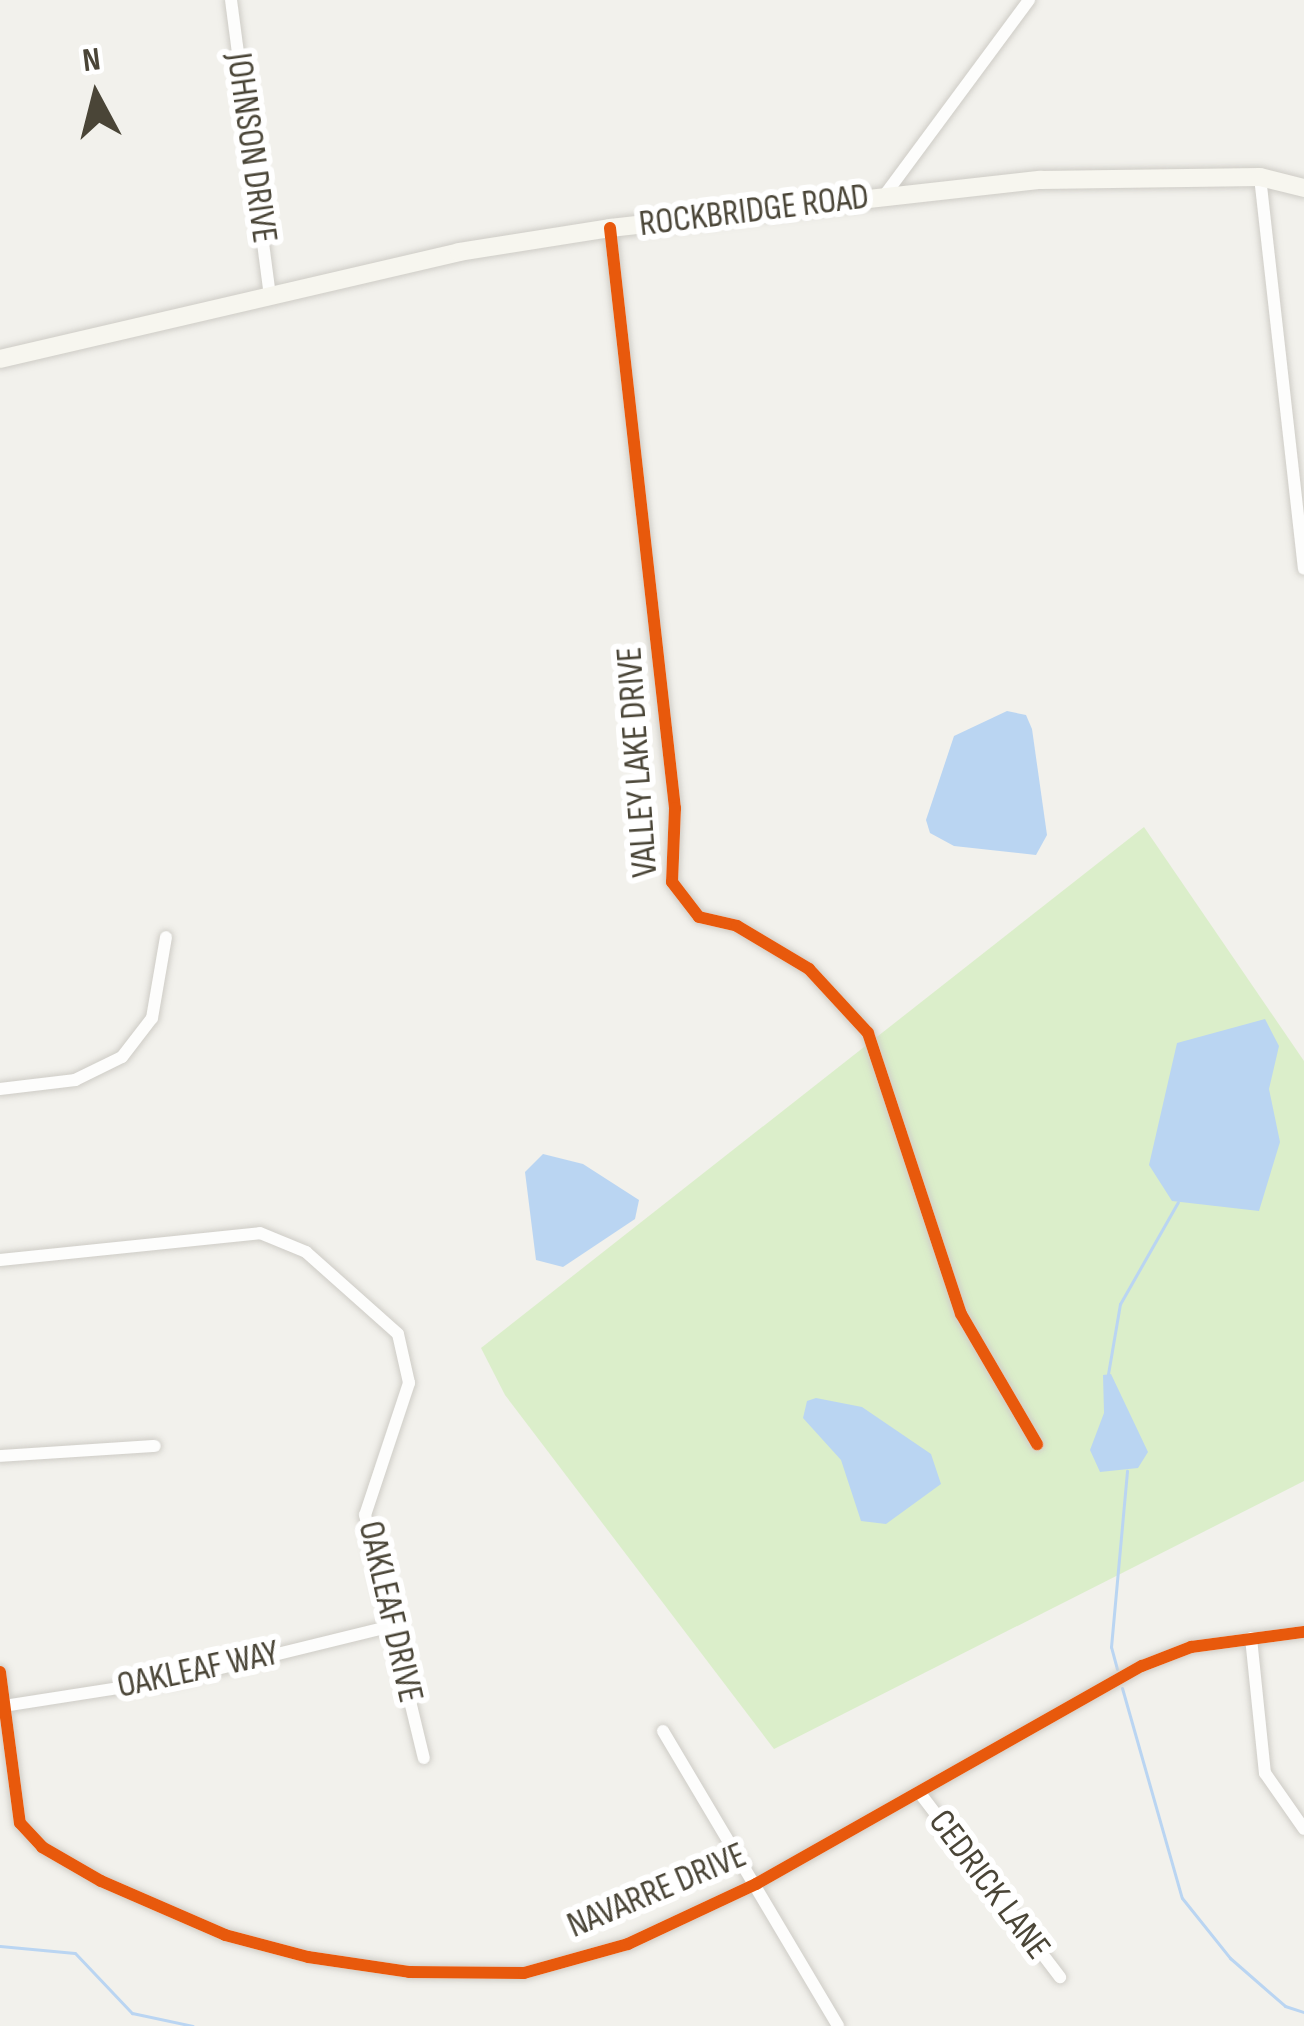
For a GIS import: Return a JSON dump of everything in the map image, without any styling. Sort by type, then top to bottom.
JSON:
[{"type":"main road","name":"ROCKBRIDGE ROAD","points":[[0,359],[270,297],[610,228],[1040,180],[1260,176],[1304,188]]},
{"type":"street","name":"JOHNSON DRIVE","points":[[231,0],[270,297]]},
{"type":"street","points":[[884,196],[1029,0]]},
{"type":"street","points":[[1260,176],[1304,568]]},
{"type":"street","name":"VALLEY LAKE DRIVE","points":[[610,228],[655,593],[675,808],[671,882],[699,916],[736,926],[809,969],[868,1033],[961,1314],[1036,1444]]},
{"type":"street","points":[[0,1088],[75,1080],[122,1058],[152,1018],[166,937]]},
{"type":"street","name":"OAKLEAF DRIVE","points":[[0,1260],[260,1233],[307,1252],[398,1334],[410,1383],[365,1514],[424,1757]]},
{"type":"street","points":[[0,1456],[155,1446]]},
{"type":"street","name":"OAKLEAF WAY","points":[[4,1706],[176,1679],[391,1626]]},
{"type":"street","name":"NAVARRE DRIVE","points":[[0,1672],[14,1808],[41,1847],[178,1917],[308,1957],[409,1972],[524,1973],[628,1944],[756,1884],[1142,1666],[1251,1638],[1304,1632]]},
{"type":"street","points":[[1251,1638],[1265,1773],[1304,1828]]},
{"type":"street","points":[[663,1731],[838,2026]]},
{"type":"street","name":"CEDRICK LANE","points":[[919,1792],[1060,1977]]},
{"type":"green space","points":[[1144,827],[1304,1061],[1304,1481],[774,1749],[505,1395],[481,1348]]},
{"type":"water","points":[[1007,711],[1026,715],[1032,729],[1047,835],[1036,855],[954,846],[930,833],[926,820],[954,736]]},
{"type":"water","points":[[1265,1019],[1279,1046],[1269,1089],[1280,1142],[1259,1211],[1172,1201],[1149,1165],[1177,1043]]},
{"type":"water","points":[[543,1154],[583,1164],[639,1200],[635,1219],[563,1267],[536,1260],[525,1172]]},
{"type":"water","points":[[1111,1374],[1148,1452],[1138,1468],[1100,1472],[1090,1450],[1104,1413],[1103,1375]]},
{"type":"water","points":[[816,1398],[862,1407],[931,1454],[941,1484],[886,1524],[861,1521],[841,1460],[803,1418],[807,1401]]},
{"type":"waterway","points":[[1108,1374],[1120,1304],[1178,1202]]},
{"type":"waterway","points":[[1117,1669],[1111,1647],[1127,1471]]},
{"type":"waterway","points":[[1122,1688],[1182,1898],[1230,1958],[1285,2006],[1304,2012]]},
{"type":"waterway","points":[[0,1946],[75,1953],[132,2013],[193,2026]]},
{"type":"cycle path","points":[[610,228],[675,808],[672,882],[699,917],[737,926],[809,969],[868,1033],[961,1314],[1037,1444]]},
{"type":"cycle path","points":[[0,1672],[20,1823],[42,1847],[101,1881],[225,1935],[308,1957],[409,1972],[524,1973],[628,1944],[756,1884],[1142,1666],[1191,1647],[1304,1632]]}]
